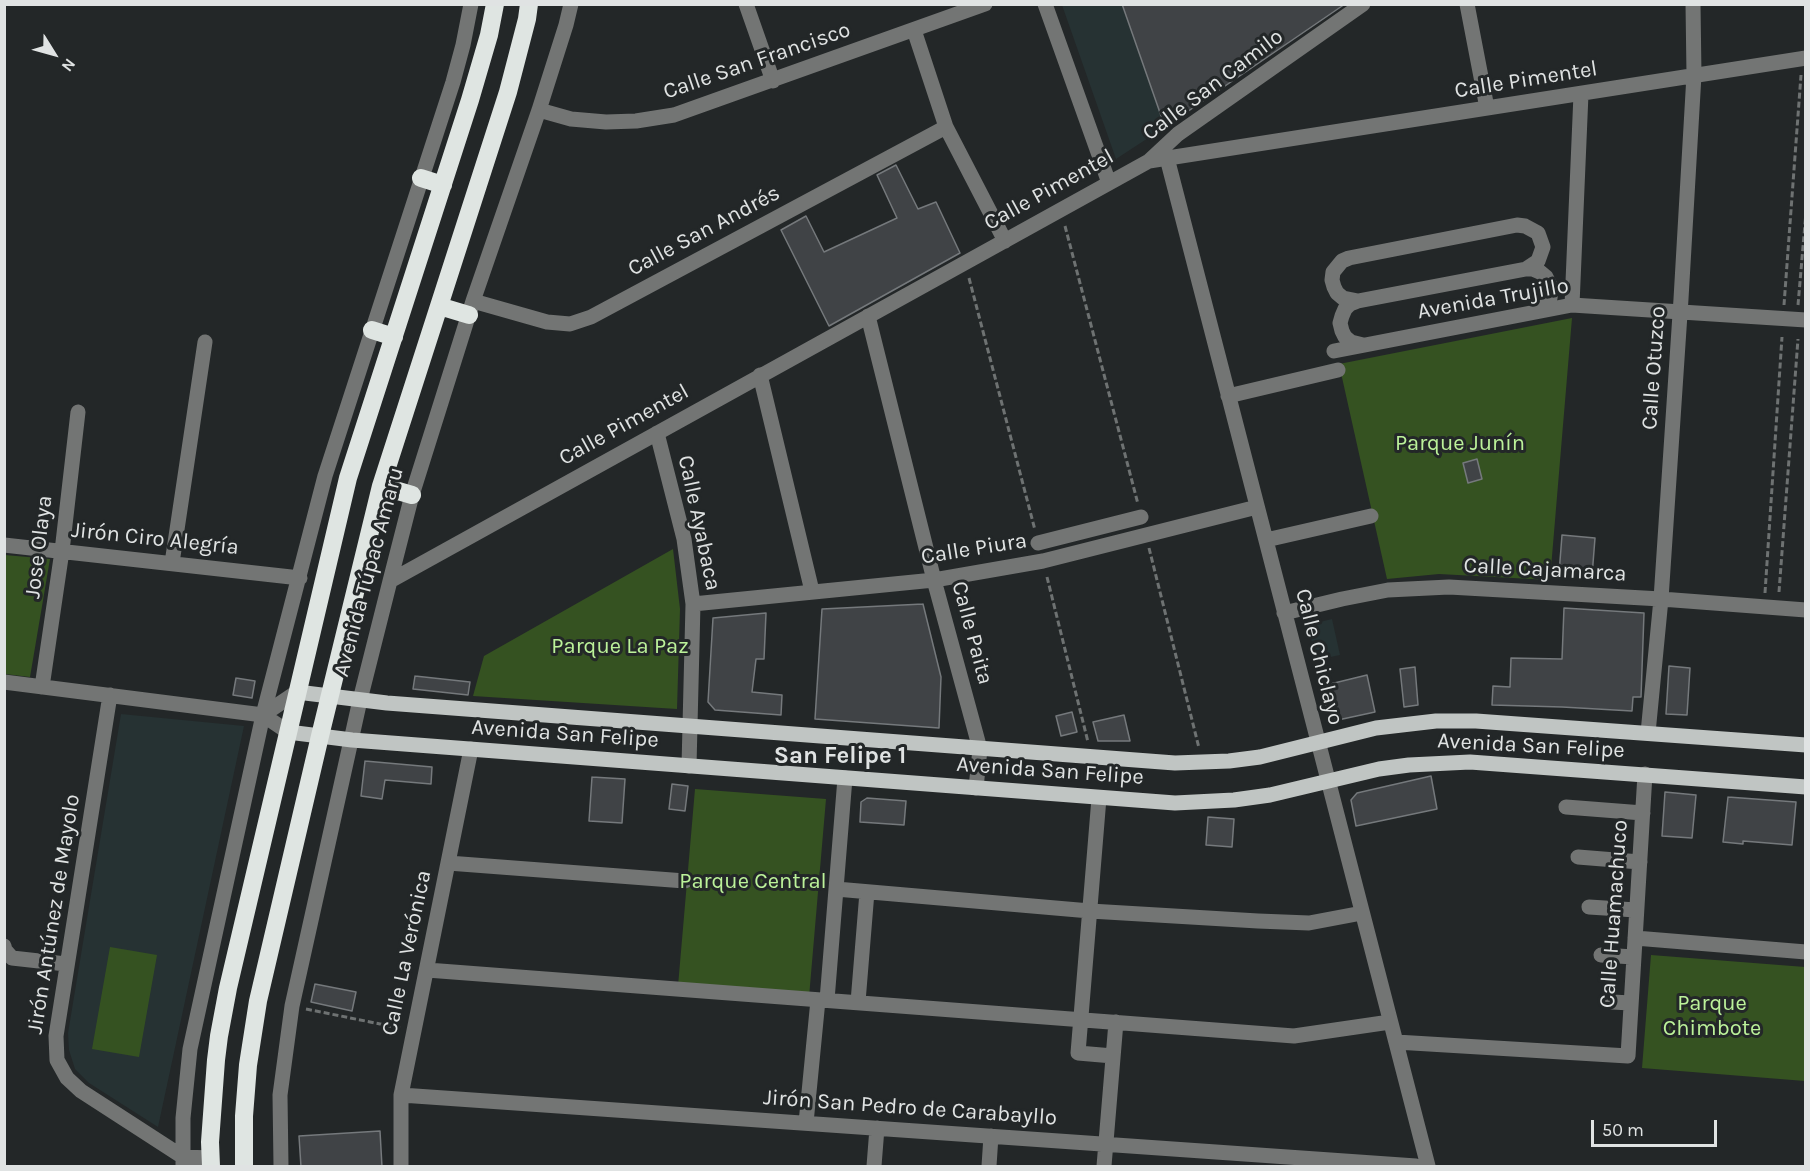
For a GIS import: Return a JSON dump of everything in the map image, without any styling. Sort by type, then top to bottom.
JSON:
[{"type":"highway","name":"Avenida Túpac Amaru","points":[[211,1162],[213,1095],[219,1036],[228,988],[348,478],[480,67],[495,4]]},
{"type":"highway","name":"Avenida Túpac Amaru","points":[[244,1167],[244,1116],[248,1065],[258,1001],[329,697],[381,486],[508,92],[529,4]]},
{"type":"highway","points":[[422,178],[443,185]]},
{"type":"highway","points":[[439,306],[471,308]]},
{"type":"highway","points":[[372,330],[394,337]]},
{"type":"highway","points":[[381,486],[411,495]]},
{"type":"main road","name":"Avenida San Felipe","points":[[297,693],[360,700],[1147,762],[1203,762],[1260,757],[1376,728],[1436,721],[1476,721],[1806,744]]},
{"type":"main road","name":"Avenida San Felipe","points":[[288,732],[352,740],[1175,803],[1234,800],[1270,795],[1379,770],[1470,762],[1806,787]]},
{"type":"street","points":[[211,1162],[183,1162],[183,1118],[190,1048],[263,716],[325,476],[453,82],[471,4]]},
{"type":"street","name":"Avenida Túpac Amaru","points":[[281,1167],[280,1095],[292,1006],[360,700],[411,495],[471,308],[539,110],[571,4]]},
{"type":"street","points":[[746,4],[773,81]]},
{"type":"street","name":"Calle San Francisco","points":[[539,110],[572,119],[606,122],[636,121],[674,115],[985,4]]},
{"type":"street","points":[[1045,4],[1109,183]]},
{"type":"street","name":"Calle San Camilo","points":[[1149,161],[1178,134],[1363,4]]},
{"type":"street","points":[[1467,4],[1487,108]]},
{"type":"street","name":"Calle Otuzco","points":[[1648,733],[1661,599],[1681,311],[1694,75],[1693,4]]},
{"type":"street","points":[[914,30],[946,127],[1005,241]]},
{"type":"street","name":"Calle Pimentel","points":[[390,581],[1149,161],[1806,58]]},
{"type":"street","points":[[1572,305],[1581,94]]},
{"type":"street","name":"Calle San Andrés","points":[[471,308],[546,322],[570,324],[591,317],[946,127]]},
{"type":"street","name":"Calle Chiclayo","points":[[1167,158],[1428,1167]]},
{"type":"street","points":[[1358,301],[1343,298],[1334,287],[1333,272],[1342,261],[1484,232],[1525,226],[1538,233],[1543,247],[1542,254],[1538,261],[1526,269]]},
{"type":"street","points":[[1366,345],[1351,342],[1342,331],[1342,316],[1345,309],[1358,301],[1526,269],[1540,272],[1550,283],[1550,298],[1541,310],[1534,312]]},
{"type":"street","name":"Avenida Trujillo","points":[[1334,351],[1572,305],[1802,314]]},
{"type":"street","name":"Calle Paita","points":[[868,316],[934,580],[980,748],[976,788]]},
{"type":"street","points":[[172,563],[205,342]]},
{"type":"street","points":[[1228,396],[1338,370]]},
{"type":"street","points":[[760,375],[812,591]]},
{"type":"street","name":"Jose Olaya","points":[[42,687],[62,551],[78,412]]},
{"type":"street","name":"Calle Ayabaca","points":[[657,433],[684,539],[693,604],[689,766]]},
{"type":"street","name":"Calle Piura","points":[[693,604],[934,580],[1043,561],[1257,507]]},
{"type":"street","points":[[1266,540],[1371,516]]},
{"type":"street","points":[[1038,543],[1141,517]]},
{"type":"street","name":"Jirón Ciro Alegría","points":[[4,545],[300,578]]},
{"type":"street","name":"Calle Cajamarca","points":[[1284,613],[1388,590],[1440,588],[1661,599],[1806,610]]},
{"type":"street","points":[[4,682],[263,716],[288,732]]},
{"type":"street","points":[[263,716],[297,693]]},
{"type":"street","name":"Jirón Antúnez de Mayolo","points":[[110,696],[66,964],[56,1036],[57,1060],[67,1078],[81,1091],[183,1162]]},
{"type":"street","name":"Calle La Verónica","points":[[401,1167],[401,1095],[471,749]]},
{"type":"street","name":"Calle Huamachuco","points":[[1396,1042],[1628,1056],[1645,774]]},
{"type":"street","points":[[806,1123],[836,889],[845,778]]},
{"type":"street","points":[[1099,798],[1078,1053],[1113,1056]]},
{"type":"street","points":[[1566,807],[1643,813]]},
{"type":"street","points":[[1578,858],[1640,862]]},
{"type":"street","points":[[448,863],[685,881]]},
{"type":"street","points":[[836,889],[1090,911],[1309,923],[1362,913]]},
{"type":"street","points":[[858,1002],[867,892]]},
{"type":"street","points":[[1589,907],[1636,910]]},
{"type":"street","points":[[1635,938],[1806,952]]},
{"type":"street","points":[[4,946],[12,958],[66,964]]},
{"type":"street","points":[[1601,956],[1634,957]]},
{"type":"street","points":[[427,970],[1294,1036],[1390,1022]]},
{"type":"street","points":[[1612,1002],[1631,1003]]},
{"type":"street","points":[[1104,1167],[1116,1022]]},
{"type":"street","name":"Jirón San Pedro de Carabayllo","points":[[401,1095],[991,1136],[1225,1160],[1416,1167]]},
{"type":"street","points":[[874,1167],[877,1128]]},
{"type":"street","points":[[988,1167],[991,1136]]},
{"type":"path","points":[[1784,307],[1801,74]]},
{"type":"path","points":[[1061,210],[1141,517]]},
{"type":"path","points":[[1802,314],[1806,212]]},
{"type":"path","points":[[1765,593],[1782,337]]},
{"type":"path","points":[[1779,594],[1798,339]]},
{"type":"path","points":[[1146,535],[1198,744]]},
{"type":"path","points":[[292,1006],[414,1031]]},
{"type":"shaded area","points":[[1062,5],[1122,5],[1165,127],[1116,159]]},
{"type":"shaded area","points":[[1332,619],[1340,655],[1316,660],[1308,625]]},
{"type":"shaded area","points":[[121,714],[244,726],[158,1127],[89,1083],[75,1069],[69,1050],[68,1033]]},
{"type":"green space","name":"Parque Junín","points":[[1572,318],[1550,580],[1439,574],[1387,579],[1339,364]]},
{"type":"green space","name":"Parque La Paz","points":[[673,549],[680,609],[677,709],[473,696],[484,656]]},
{"type":"green space","points":[[5,555],[50,559],[30,677],[5,674]]},
{"type":"green space","name":"Parque Central","points":[[695,789],[826,799],[809,997],[678,986]]},
{"type":"green space","points":[[110,947],[157,955],[139,1057],[92,1049]]},
{"type":"green space","name":"Parque Chimbote","points":[[1651,955],[1805,967],[1805,1081],[1642,1068]]},
{"type":"building","points":[[1122,4],[1345,4],[1165,127]]},
{"type":"building","points":[[896,165],[918,209],[936,202],[960,253],[829,326],[781,230],[806,216],[824,252],[897,218],[877,175]]},
{"type":"building","points":[[1477,459],[1482,479],[1468,483],[1463,463]]},
{"type":"building","points":[[1562,535],[1595,538],[1592,576],[1559,574]]},
{"type":"building","points":[[923,604],[941,677],[939,728],[815,719],[822,609]]},
{"type":"building","points":[[1564,608],[1644,613],[1641,697],[1633,697],[1632,711],[1492,705],[1493,686],[1510,687],[1511,658],[1562,659]]},
{"type":"building","points":[[766,613],[764,659],[756,659],[752,692],[782,695],[781,715],[715,710],[708,702],[713,618]]},
{"type":"building","points":[[1669,666],[1690,668],[1687,715],[1666,714]]},
{"type":"building","points":[[1415,667],[1418,705],[1404,707],[1400,669]]},
{"type":"building","points":[[1367,675],[1375,712],[1338,720],[1328,715],[1322,686]]},
{"type":"building","points":[[415,676],[470,682],[468,695],[413,689]]},
{"type":"building","points":[[236,678],[255,681],[252,698],[233,695]]},
{"type":"building","points":[[1072,712],[1077,732],[1061,736],[1056,716]]},
{"type":"building","points":[[1124,715],[1130,741],[1098,741],[1093,722]]},
{"type":"building","points":[[365,761],[432,767],[431,784],[385,780],[382,799],[361,796]]},
{"type":"building","points":[[1431,776],[1437,809],[1356,826],[1351,800],[1357,793]]},
{"type":"building","points":[[592,777],[625,779],[622,823],[589,821]]},
{"type":"building","points":[[672,784],[688,786],[685,811],[669,809]]},
{"type":"building","points":[[1665,792],[1696,795],[1692,838],[1662,836]]},
{"type":"building","points":[[1728,797],[1796,802],[1792,845],[1743,841],[1743,844],[1723,842]]},
{"type":"building","points":[[867,798],[906,801],[904,825],[860,822],[861,802]]},
{"type":"building","points":[[1208,817],[1234,819],[1232,847],[1206,845]]},
{"type":"building","points":[[315,984],[356,992],[352,1011],[311,1002]]},
{"type":"building","points":[[380,1131],[382,1167],[301,1167],[299,1136]]},
{"type":"district","name":"San Felipe 1","points":[[840,756]]}]
